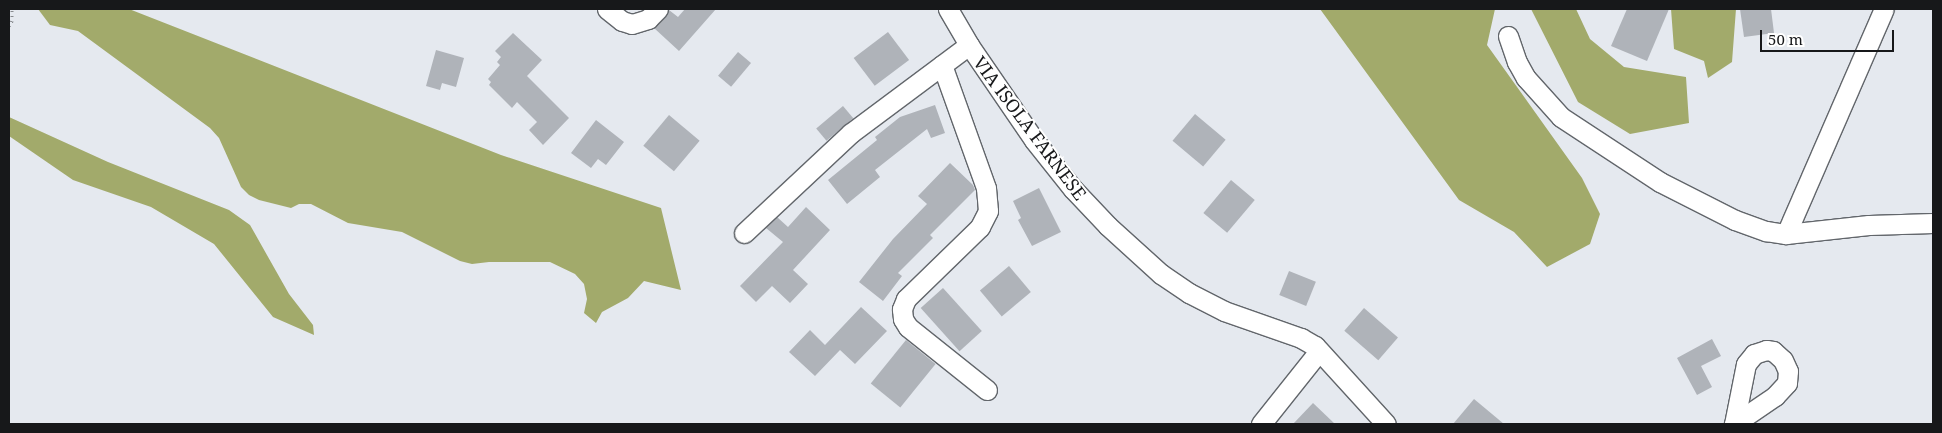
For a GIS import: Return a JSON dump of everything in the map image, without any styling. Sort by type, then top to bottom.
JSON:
[{"type":"street","points":[[607,9],[622,21],[632,24],[648,19],[658,9]]},
{"type":"street","name":"VIA ISOLA FARNESE","points":[[948,9],[969,46],[1009,106],[1058,172],[1098,216],[1142,258],[1176,285],[1206,303],[1301,338],[1320,351],[1386,424]]},
{"type":"street","points":[[1786,234],[1884,9]]},
{"type":"street","points":[[1508,36],[1517,62],[1526,78],[1541,98],[1569,123],[1637,168],[1710,209],[1752,227],[1786,234],[1877,224],[1933,224]]},
{"type":"street","points":[[744,233],[852,134],[969,46]]},
{"type":"street","points":[[942,65],[986,188],[988,211],[980,227],[906,299],[902,309],[903,319],[908,327],[987,390]]},
{"type":"street","points":[[1260,424],[1320,351]]},
{"type":"path","points":[[9,26],[12,9]]},
{"type":"green space","points":[[38,9],[129,9],[501,155],[661,208],[681,290],[644,281],[628,298],[602,312],[596,323],[584,313],[587,299],[584,284],[575,274],[550,262],[489,262],[472,264],[460,261],[402,232],[348,223],[311,204],[299,204],[291,208],[259,200],[249,195],[241,187],[219,138],[210,128],[78,31],[50,25]]},
{"type":"green space","points":[[1320,9],[1495,9],[1487,45],[1582,178],[1600,214],[1590,244],[1547,267],[1514,232],[1459,200]]},
{"type":"green space","points":[[1531,9],[1576,9],[1590,39],[1624,67],[1686,77],[1689,123],[1630,134],[1578,102]]},
{"type":"green space","points":[[1671,9],[1736,9],[1732,62],[1708,78],[1704,61],[1674,49]]},
{"type":"green space","points":[[9,117],[108,162],[229,210],[250,225],[289,294],[313,325],[314,335],[273,317],[214,244],[151,207],[73,180],[9,136]]},
{"type":"building","points":[[685,9],[716,9],[679,51],[654,28],[666,17],[669,10],[678,17]]},
{"type":"building","points":[[1627,9],[1669,9],[1647,61],[1611,46]]},
{"type":"building","points":[[1740,9],[1771,9],[1774,33],[1744,37]]},
{"type":"building","points":[[888,32],[909,60],[875,86],[854,58]]},
{"type":"building","points":[[513,33],[542,60],[527,76],[569,118],[543,145],[529,130],[537,122],[517,102],[512,108],[489,85],[491,82],[488,79],[500,65],[497,62],[501,57],[495,51]]},
{"type":"building","points":[[436,50],[464,58],[456,87],[442,83],[440,90],[426,86]]},
{"type":"building","points":[[738,52],[751,63],[731,87],[718,76]]},
{"type":"building","points":[[935,105],[945,133],[931,138],[927,129],[875,170],[880,177],[847,204],[828,180],[877,140],[875,137],[900,117]]},
{"type":"building","points":[[843,106],[853,118],[826,141],[816,128]]},
{"type":"building","points":[[1195,114],[1226,140],[1203,167],[1173,141]]},
{"type":"building","points":[[669,115],[700,141],[674,171],[643,146]]},
{"type":"building","points":[[596,120],[624,142],[606,165],[598,159],[591,168],[571,153]]},
{"type":"building","points":[[950,163],[973,185],[975,190],[930,235],[933,238],[898,273],[902,276],[883,301],[859,282],[893,239],[927,204],[918,196]]},
{"type":"building","points":[[1231,180],[1255,200],[1227,233],[1203,213]]},
{"type":"building","points":[[1039,188],[1061,232],[1032,246],[1018,220],[1021,218],[1013,201]]},
{"type":"building","points":[[806,207],[830,230],[793,270],[808,284],[790,303],[772,286],[756,302],[740,286],[783,242],[766,228],[777,217],[788,227]]},
{"type":"building","points":[[1009,266],[1031,292],[1002,316],[980,290]]},
{"type":"building","points":[[1289,271],[1316,282],[1306,306],[1279,295]]},
{"type":"building","points":[[943,288],[982,331],[960,351],[921,308]]},
{"type":"building","points":[[861,307],[887,331],[855,364],[840,350],[815,376],[789,352],[810,330],[825,345]]},
{"type":"building","points":[[1364,308],[1398,338],[1378,360],[1344,331]]},
{"type":"building","points":[[1712,339],[1721,356],[1701,366],[1712,387],[1697,395],[1677,358]]},
{"type":"building","points":[[906,340],[936,364],[900,407],[871,384]]},
{"type":"building","points":[[1474,399],[1504,424],[1453,424]]},
{"type":"building","points":[[1313,403],[1335,424],[1293,424]]}]
